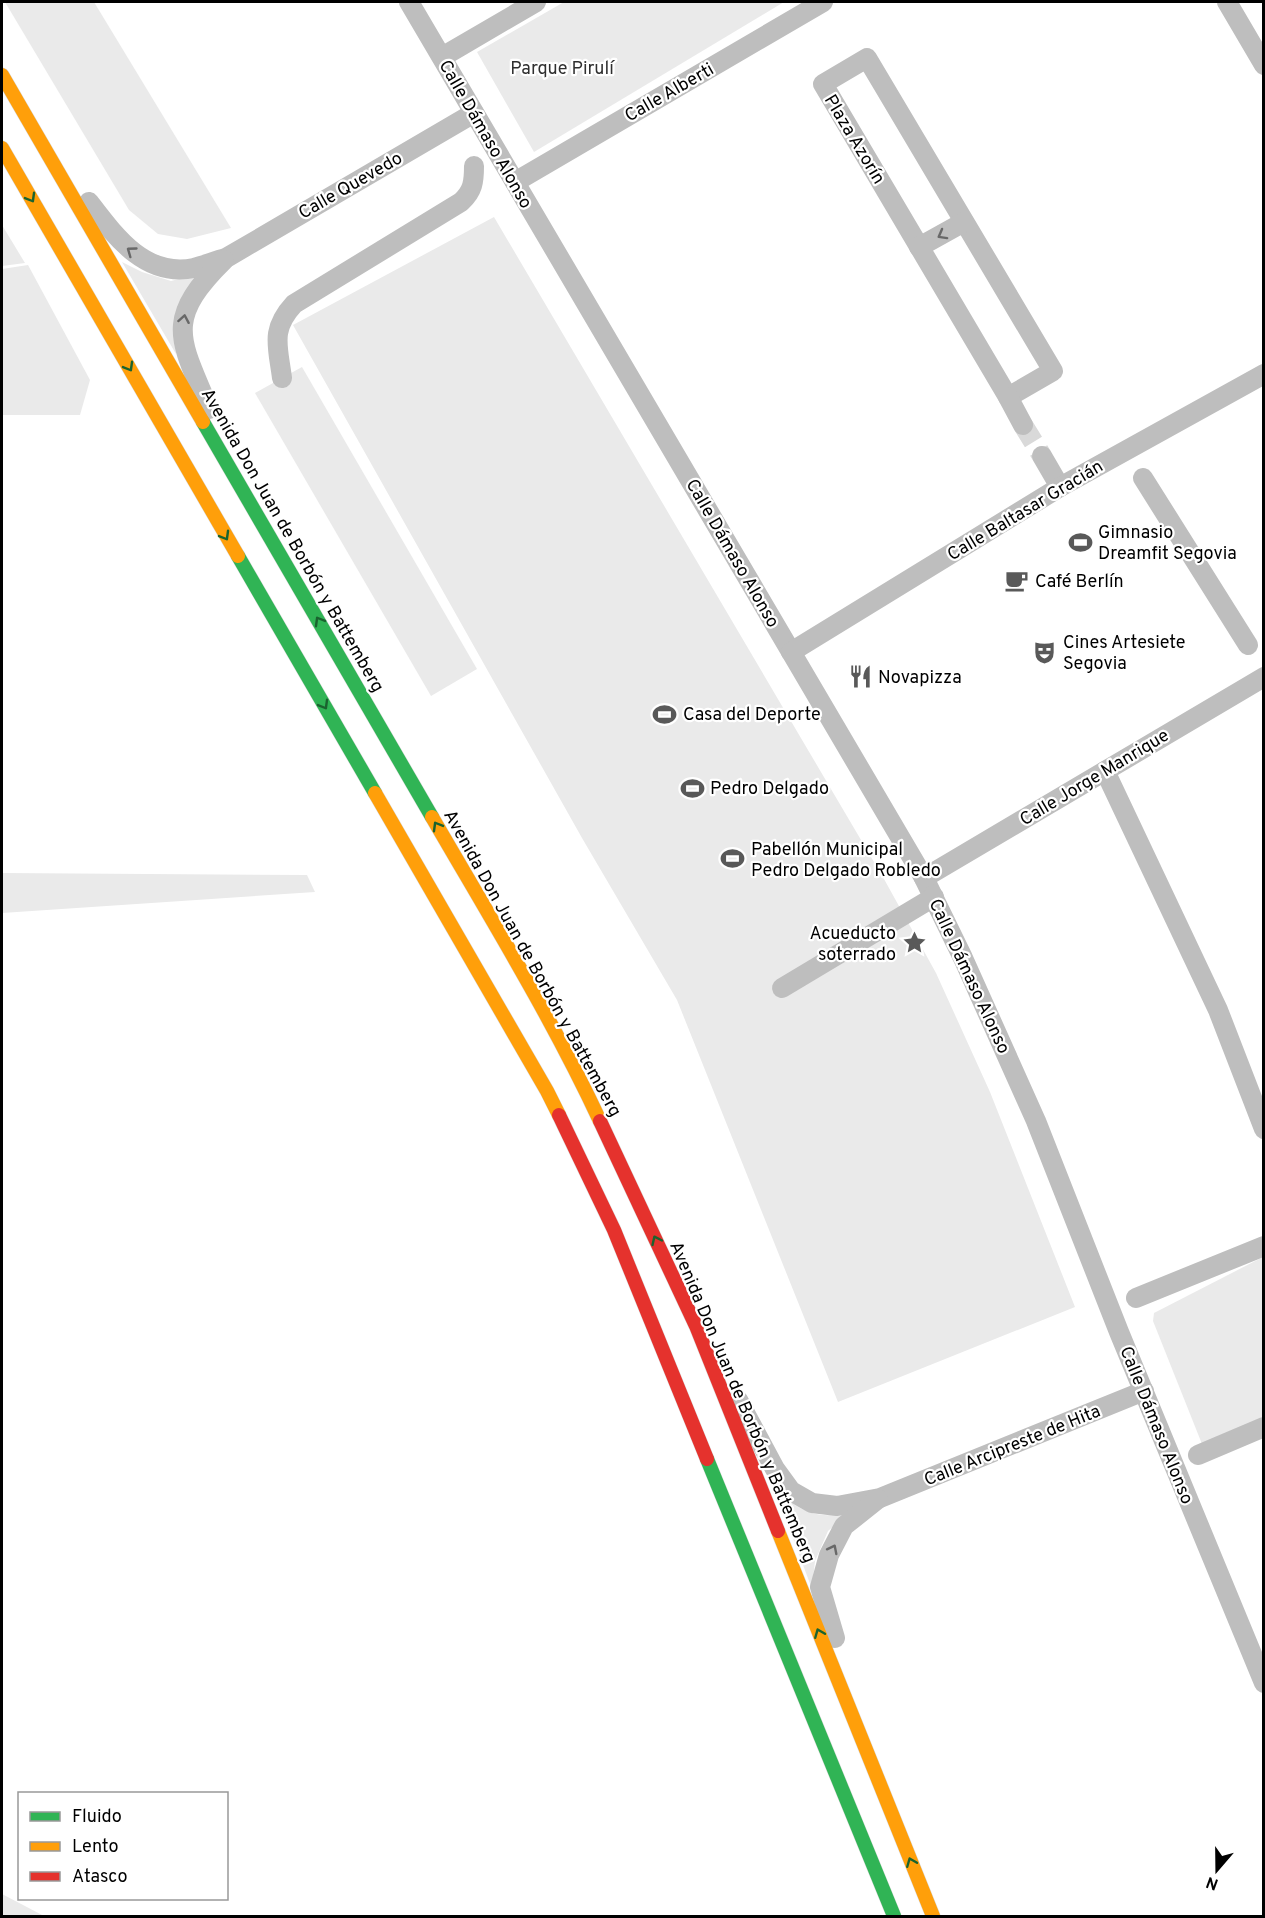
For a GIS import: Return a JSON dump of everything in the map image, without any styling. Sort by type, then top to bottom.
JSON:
[{"type":"main road","name":"Avenida Don Juan de Borbón y Battemberg","points":[[2,75],[524,976],[571,1062],[696,1326],[933,1917]]},
{"type":"main road","points":[[2,148],[547,1091],[614,1230],[894,1917]]},
{"type":"street","name":"Calle Dámaso Alonso","points":[[409,2],[924,878],[963,958],[1036,1121],[1263,1683]]},
{"type":"street","points":[[442,57],[536,2]]},
{"type":"street","name":"Calle Alberti","points":[[515,182],[823,2]]},
{"type":"street","points":[[1227,2],[1260,52]]},
{"type":"street","name":"Plaza Azorín","points":[[1008,398],[1053,371],[867,58],[823,84],[1023,425]]},
{"type":"street","name":"Calle Quevedo","points":[[34,131],[122,244],[144,260],[172,269],[193,268],[226,258],[474,113]]},
{"type":"street","points":[[282,378],[277,339],[278,326],[283,316],[294,304],[461,202],[474,182],[474,166]]},
{"type":"street","points":[[919,247],[964,222]]},
{"type":"street","name":"Calle Quevedo","points":[[226,258],[201,283],[190,301],[183,315],[183,342],[244,491]]},
{"type":"street","name":"Calle Baltasar Gracián","points":[[791,652],[1060,487],[1263,374]]},
{"type":"street","points":[[1042,456],[1060,487]]},
{"type":"street","points":[[1143,478],[1248,645]]},
{"type":"street","name":"Calle Jorge Manrique","points":[[924,878],[1263,677]]},
{"type":"street","points":[[1105,771],[1218,1010],[1263,1128]]},
{"type":"street","points":[[782,988],[933,897]]},
{"type":"street","points":[[1136,1298],[1263,1246]]},
{"type":"street","name":"Calle Arcipreste de Hita","points":[[696,1326],[775,1469],[791,1491],[812,1503],[837,1506],[880,1498],[1144,1391]]},
{"type":"street","points":[[1198,1455],[1263,1427]]},
{"type":"street","name":"Calle Arcipreste de Hita","points":[[872,1766],[820,1587],[829,1556],[844,1526],[880,1498]]},
{"type":"green space","points":[[5,2],[94,2],[231,228],[187,239],[158,234],[129,210]]},
{"type":"green space","name":"Parque Pirulí","points":[[564,2],[784,2],[534,152],[477,52]]},
{"type":"green space","name":"Pedro Delgado","points":[[494,217],[884,879],[936,973],[990,1092],[1075,1307],[838,1402],[677,1000],[582,838],[293,325]]},
{"type":"green space","points":[[2,225],[25,263],[2,266]]},
{"type":"green space","points":[[122,262],[142,272],[171,281],[201,273],[183,295],[174,326],[176,354]]},
{"type":"green space","points":[[28,265],[90,380],[80,415],[2,415],[2,269]]},
{"type":"green space","points":[[302,367],[477,669],[431,696],[255,393]]},
{"type":"green space","points":[[2,873],[307,875],[315,892],[2,913]]},
{"type":"green space","points":[[1263,1257],[1263,1427],[1202,1444],[1153,1321],[1154,1313]]},
{"type":"green space","points":[[775,1490],[801,1509],[818,1515],[850,1512],[828,1531],[815,1561],[812,1589]]},
{"type":"green space","points":[[2,1894],[44,1916],[2,1916]]},
{"type":"tunnel","points":[[1023,425],[1042,456]]},
{"type":"traffic: fast","points":[[203,422],[432,817]]},
{"type":"traffic: fast","points":[[238,556],[375,793]]},
{"type":"traffic: fast","points":[[707,1459],[894,1916]]},
{"type":"traffic: slow","points":[[2,75],[203,422]]},
{"type":"traffic: slow","points":[[2,148],[238,556]]},
{"type":"traffic: slow","points":[[375,793],[559,1115]]},
{"type":"traffic: slow","points":[[432,817],[541,1005],[600,1121]]},
{"type":"traffic: slow","points":[[778,1531],[933,1916]]},
{"type":"traffic: jam","points":[[559,1115],[614,1230],[707,1459]]},
{"type":"traffic: jam","points":[[600,1121],[696,1326],[778,1531]]},
{"type":"place","name":"Gimnasio Dreamfit Segovia","points":[[1080,542]]},
{"type":"place","name":"Café Berlín","points":[[1017,581]]},
{"type":"place","name":"Cines Artesiete Segovia","points":[[1045,652]]},
{"type":"place","name":"Novapizza","points":[[860,677]]},
{"type":"place","name":"Casa del Deporte","points":[[665,714]]},
{"type":"place","name":"Pedro Delgado","points":[[692,788]]},
{"type":"place","name":"Pabellón Municipal Pedro Delgado Robledo","points":[[733,859]]},
{"type":"place","name":"Acueducto soterrado","points":[[914,943]]}]
